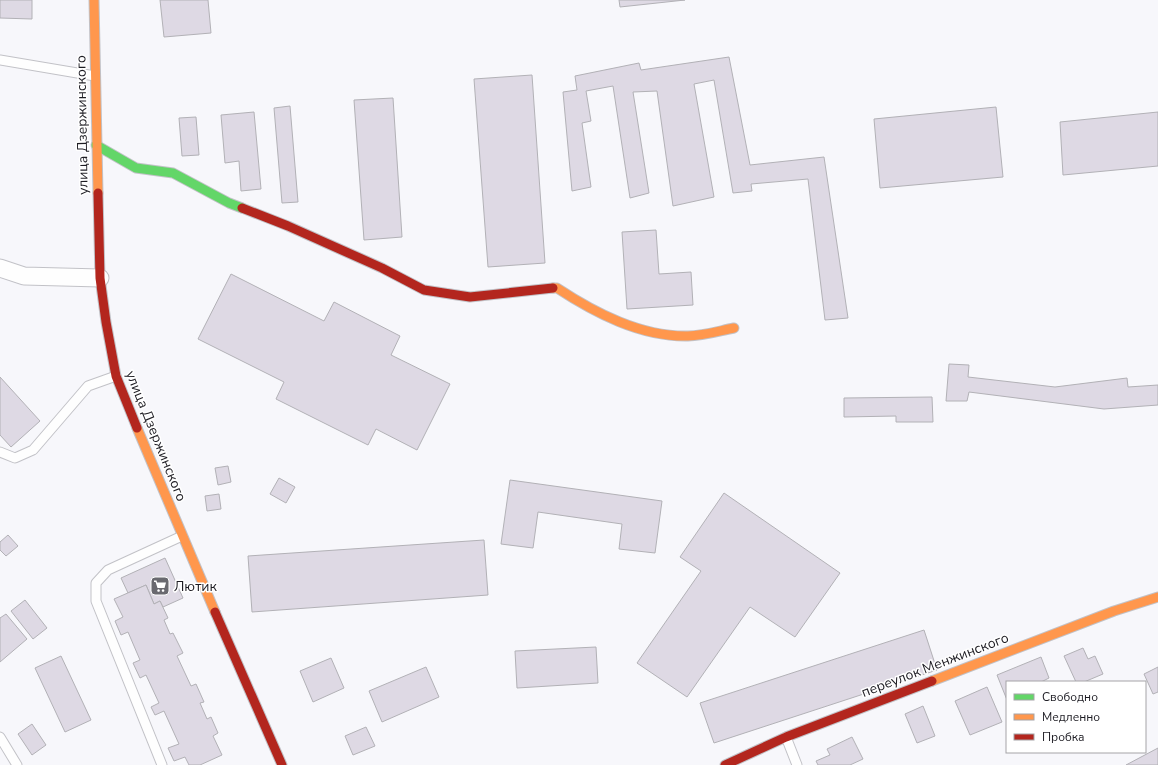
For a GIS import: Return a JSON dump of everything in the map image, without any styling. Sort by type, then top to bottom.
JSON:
[{"type":"street","name":"улица Дзержинского","points":[[94,0],[100,278],[116,376],[279,764]]},
{"type":"street","points":[[96,145],[136,168],[173,173],[229,203],[288,226],[382,268],[424,290],[470,297],[557,288],[585,306],[624,324],[667,334],[689,336],[734,328]]},
{"type":"street","points":[[0,268],[24,276],[100,278]]},
{"type":"street","name":"переулок Менжинского","points":[[725,765],[786,737],[1114,611],[1158,597]]},
{"type":"lane","points":[[0,60],[95,76]]},
{"type":"lane","points":[[0,452],[15,458],[33,450],[88,386],[116,376]]},
{"type":"lane","points":[[162,765],[96,601],[96,583],[108,570],[182,536]]},
{"type":"lane","points":[[0,737],[17,765]]},
{"type":"lane","points":[[786,737],[797,765]]},
{"type":"building","points":[[0,0],[32,0],[32,19],[0,18]]},
{"type":"building","points":[[160,0],[208,0],[211,33],[164,37]]},
{"type":"building","points":[[619,0],[685,0],[620,7]]},
{"type":"building","points":[[729,57],[750,165],[824,157],[848,318],[825,320],[808,179],[751,184],[752,191],[733,193],[714,80],[694,84],[714,197],[673,206],[657,91],[633,92],[649,193],[630,198],[613,86],[586,91],[591,121],[582,123],[591,187],[572,191],[563,92],[577,90],[575,76],[639,63],[641,70]]},
{"type":"building","points":[[532,75],[545,263],[488,267],[474,79]]},
{"type":"building","points":[[393,98],[402,237],[364,240],[354,100]]},
{"type":"building","points":[[290,106],[298,202],[282,203],[274,108]]},
{"type":"building","points":[[996,107],[1003,177],[880,188],[874,119]]},
{"type":"building","points":[[254,112],[261,189],[241,191],[239,161],[225,163],[221,115]]},
{"type":"building","points":[[1158,112],[1158,166],[1063,175],[1060,122]]},
{"type":"building","points":[[196,117],[199,155],[182,156],[179,118]]},
{"type":"building","points":[[656,230],[659,274],[691,272],[693,305],[627,309],[622,232]]},
{"type":"building","points":[[231,274],[324,321],[334,302],[400,336],[391,355],[450,384],[417,450],[376,429],[368,445],[276,399],[284,382],[198,339]]},
{"type":"building","points":[[949,364],[969,365],[968,377],[1055,387],[1127,378],[1128,387],[1158,385],[1158,405],[1104,409],[969,392],[967,401],[946,401]]},
{"type":"building","points":[[0,377],[40,421],[11,447],[0,435]]},
{"type":"building","points":[[932,397],[933,422],[896,422],[896,416],[844,417],[844,398]]},
{"type":"building","points":[[228,466],[231,482],[218,485],[215,468]]},
{"type":"building","points":[[279,478],[295,487],[286,503],[270,494]]},
{"type":"building","points":[[510,480],[662,501],[655,553],[619,549],[622,524],[538,512],[533,548],[501,544]]},
{"type":"building","points":[[724,493],[840,573],[795,637],[750,607],[687,697],[637,663],[701,571],[680,557]]},
{"type":"building","points":[[219,494],[221,509],[207,511],[205,496]]},
{"type":"building","points":[[8,535],[18,546],[6,556],[0,550],[0,542]]},
{"type":"building","points":[[484,540],[488,595],[252,612],[248,556]]},
{"type":"building","points":[[165,558],[183,598],[163,607],[160,601],[154,604],[146,585],[128,593],[121,578]]},
{"type":"building","points":[[146,585],[154,604],[160,601],[168,618],[164,620],[170,634],[173,633],[183,653],[177,656],[191,686],[196,684],[204,702],[200,703],[207,719],[211,717],[218,733],[213,736],[222,755],[200,765],[189,765],[185,757],[174,761],[168,748],[179,744],[164,711],[155,715],[151,707],[159,703],[146,675],[140,678],[133,663],[140,660],[128,632],[121,635],[115,621],[123,617],[114,599]]},
{"type":"building","points":[[25,600],[47,628],[33,639],[11,611]]},
{"type":"building","points":[[6,614],[27,639],[0,662],[0,618]]},
{"type":"building","points":[[924,630],[937,670],[714,743],[700,703]]},
{"type":"building","points":[[596,647],[598,683],[517,688],[515,651]]},
{"type":"building","points":[[1083,648],[1088,659],[1095,656],[1103,674],[1086,681],[1076,681],[1064,656]]},
{"type":"building","points":[[61,656],[91,720],[65,732],[35,668]]},
{"type":"building","points":[[1041,657],[1049,678],[1043,681],[1006,681],[1006,698],[997,675]]},
{"type":"building","points":[[331,658],[344,688],[313,702],[300,671]]},
{"type":"building","points":[[426,667],[439,697],[382,722],[369,691]]},
{"type":"building","points":[[1158,667],[1158,692],[1153,694],[1144,674]]},
{"type":"building","points":[[987,687],[1002,722],[970,735],[955,701]]},
{"type":"building","points":[[923,706],[935,736],[917,743],[905,714]]},
{"type":"building","points":[[32,724],[46,745],[32,755],[18,734]]},
{"type":"building","points":[[366,727],[375,746],[353,755],[345,736]]},
{"type":"building","points":[[852,737],[863,759],[850,765],[818,765],[816,761],[830,755],[827,749]]},
{"type":"building","points":[[1158,748],[1158,765],[1126,765]]},
{"type":"traffic: fast","points":[[96,145],[136,168],[173,173],[229,203],[242,208]]},
{"type":"traffic: slow","points":[[94,0],[98,193]]},
{"type":"traffic: slow","points":[[553,288],[557,288],[587,306],[619,322],[653,332],[670,335],[694,336],[734,328]]},
{"type":"traffic: slow","points":[[137,428],[215,612]]},
{"type":"traffic: slow","points":[[932,681],[1114,611],[1158,597]]},
{"type":"traffic: jam","points":[[98,193],[100,278],[106,322],[116,376],[137,428]]},
{"type":"traffic: jam","points":[[242,208],[288,226],[382,268],[424,290],[470,297],[553,288]]},
{"type":"traffic: jam","points":[[215,612],[282,765]]},
{"type":"traffic: jam","points":[[725,765],[786,737],[932,681]]},
{"type":"place","name":"Лютик","points":[[160,586]]}]
